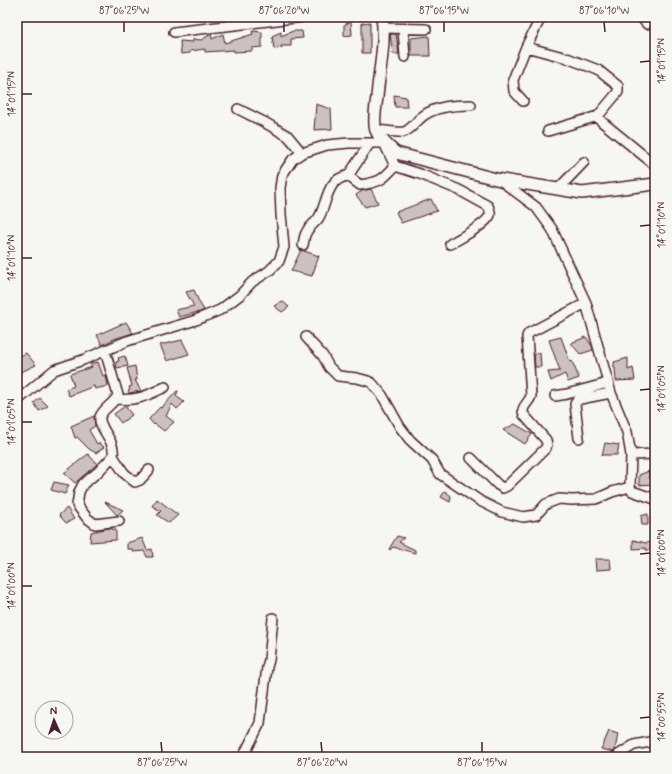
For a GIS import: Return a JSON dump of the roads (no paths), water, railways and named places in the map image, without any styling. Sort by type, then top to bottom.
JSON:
[{"type":"main road","points":[[383,22],[375,108],[375,130],[384,143],[396,153],[499,179],[582,193],[655,184]]},
{"type":"street","points":[[174,32],[303,17]]},
{"type":"street","points":[[523,101],[514,91],[513,80],[526,47],[541,17]]},
{"type":"street","points":[[383,22],[403,29],[426,30]]},
{"type":"street","points":[[403,29],[405,57]]},
{"type":"street","points":[[526,47],[567,58],[598,70],[618,86],[618,92],[598,116],[548,131]]},
{"type":"street","points":[[375,130],[405,132],[410,129],[415,122],[432,111],[456,105],[471,105]]},
{"type":"street","points":[[238,109],[288,136],[302,153]]},
{"type":"street","points":[[598,116],[601,122],[655,165]]},
{"type":"street","points":[[17,401],[54,370],[83,360],[127,341],[196,320],[220,310],[240,295],[252,282],[269,270],[279,261],[284,248],[280,188],[282,175],[293,159],[302,153],[327,145],[349,143],[384,143],[395,166],[460,190],[488,206],[490,213],[489,217],[483,223],[450,244]]},
{"type":"street","points":[[348,176],[370,143]]},
{"type":"street","points":[[558,189],[584,162]]},
{"type":"street","points":[[303,245],[306,233],[318,218],[328,191],[340,177],[348,176],[360,185],[376,182],[387,176],[395,166]]},
{"type":"street","points":[[499,179],[536,207],[552,229],[586,303],[611,393],[627,432],[631,455],[630,487],[632,491],[655,499]]},
{"type":"street","points":[[471,458],[498,485],[503,488],[507,486],[546,448],[546,440],[523,412],[523,409],[532,396],[527,336],[529,333],[586,303]]},
{"type":"street","points":[[306,337],[323,356],[329,367],[338,376],[357,378],[372,383],[382,395],[400,427],[410,440],[432,460],[440,474],[480,501],[502,512],[523,517],[536,515],[546,504],[559,500],[596,499],[612,492],[630,487]]},
{"type":"street","points":[[105,351],[118,395],[116,400]]},
{"type":"street","points":[[555,396],[608,383]]},
{"type":"street","points":[[119,521],[95,524],[87,518],[77,505],[79,492],[83,484],[98,472],[113,456],[113,446],[100,420],[101,415],[109,405],[116,400],[143,398],[165,387]]},
{"type":"street","points":[[579,438],[575,404],[576,401],[611,393]]},
{"type":"street","points":[[631,455],[655,454]]},
{"type":"street","points":[[113,456],[124,472],[135,482],[140,480],[149,470]]},
{"type":"street","points":[[243,757],[260,722],[267,667],[270,660],[273,618]]},
{"type":"street","points":[[617,757],[634,744],[655,741]]}]
